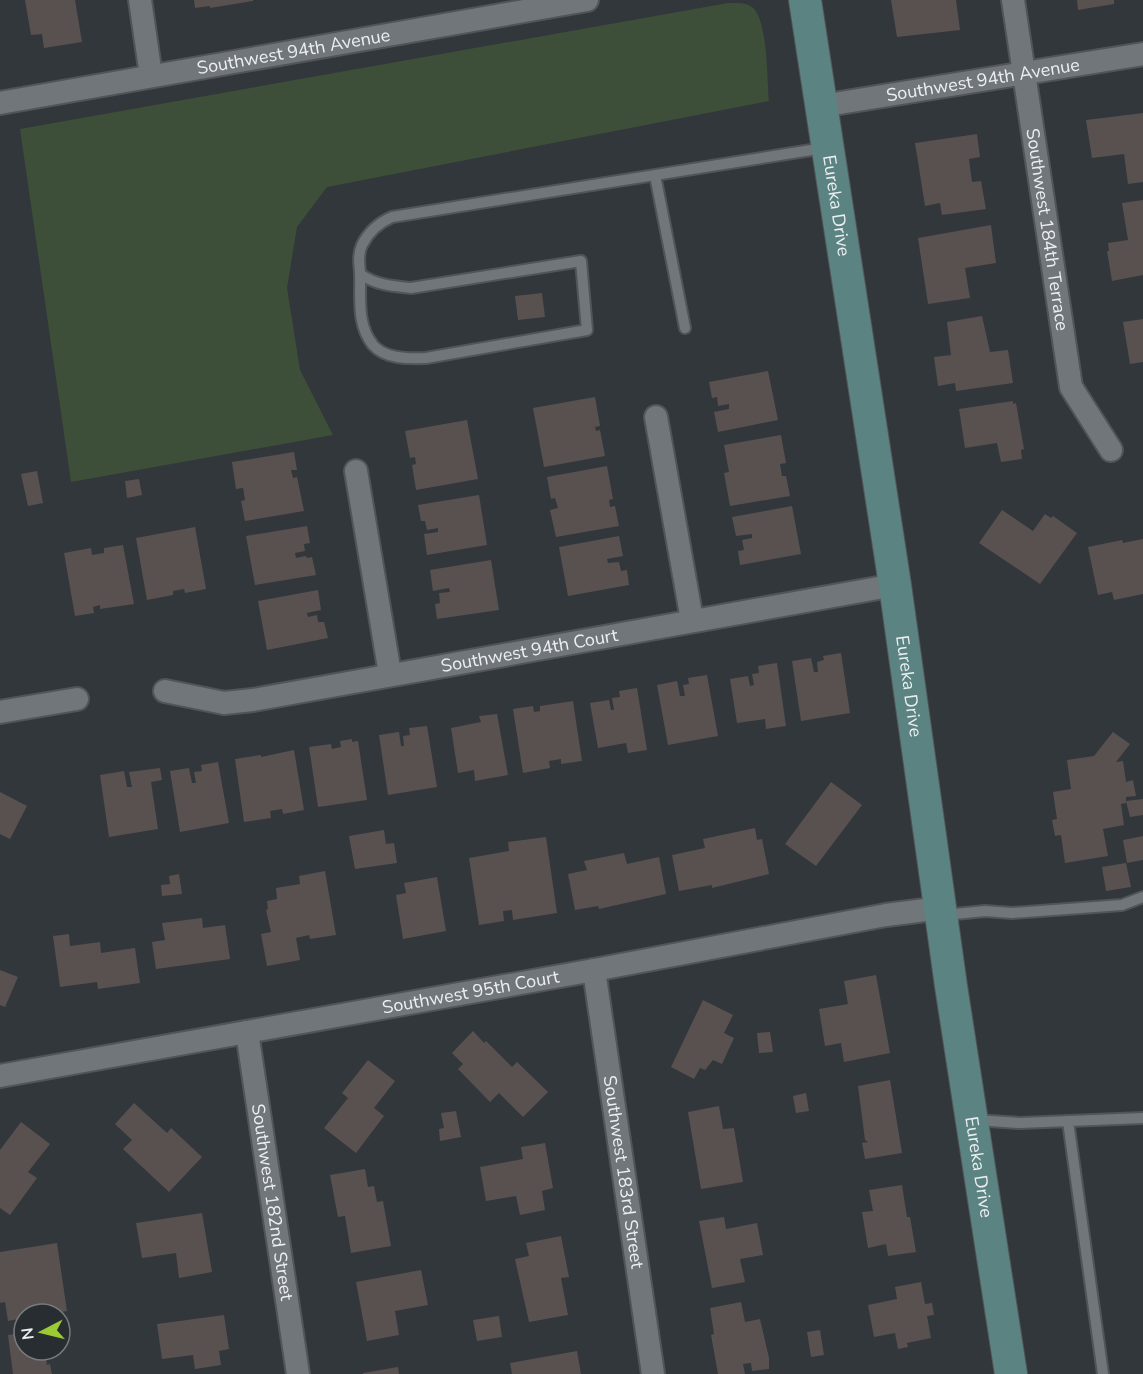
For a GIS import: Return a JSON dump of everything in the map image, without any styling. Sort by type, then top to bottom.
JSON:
[{"type":"main road","name":"Eureka Drive","points":[[805,0],[895,585],[941,912],[1011,1374]]},
{"type":"street","points":[[140,0],[151,75]]},
{"type":"street","name":"Southwest 94th Avenue","points":[[0,103],[587,0]]},
{"type":"street","name":"Southwest 184th Terrace","points":[[1013,0],[1071,387],[1111,450]]},
{"type":"street","name":"Southwest 94th Avenue","points":[[821,106],[1143,54]]},
{"type":"street","points":[[656,417],[692,620]]},
{"type":"street","points":[[356,471],[390,674]]},
{"type":"street","name":"Southwest 94th Court","points":[[165,691],[224,703],[253,700],[895,585]]},
{"type":"street","points":[[0,712],[77,699]]},
{"type":"street","name":"Southwest 95th Court","points":[[0,1076],[594,970],[886,915],[941,912]]},
{"type":"street","name":"Southwest 183rd Street","points":[[594,970],[653,1374]]},
{"type":"street","name":"Southwest 182nd Street","points":[[247,1032],[298,1374]]},
{"type":"lane","points":[[360,274],[371,282],[411,288],[581,261],[587,330],[426,358],[405,359],[389,355],[373,345],[362,321],[358,294],[360,274],[358,261],[361,247],[369,232],[380,222],[392,217],[827,148]]},
{"type":"lane","points":[[655,175],[686,328]]},
{"type":"lane","points":[[941,912],[1012,913],[1122,905],[1143,897]]},
{"type":"lane","points":[[972,1119],[1020,1122],[1143,1118]]},
{"type":"lane","points":[[1068,1121],[1103,1374]]},
{"type":"green space","points":[[728,3],[746,4],[752,7],[757,14],[764,36],[769,101],[327,187],[297,227],[287,288],[300,370],[333,435],[71,482],[20,129]]},
{"type":"building","points":[[25,0],[75,0],[82,42],[44,48],[42,34],[31,35]]},
{"type":"building","points":[[194,0],[253,0],[253,1],[195,8]]},
{"type":"building","points":[[891,0],[956,0],[960,30],[897,37]]},
{"type":"building","points":[[1077,0],[1114,0],[1114,4],[1078,10]]},
{"type":"building","points":[[1143,113],[1143,182],[1128,184],[1124,154],[1092,158],[1086,120]]},
{"type":"building","points":[[977,134],[980,157],[969,159],[972,182],[981,181],[986,209],[942,215],[940,203],[925,206],[915,143]]},
{"type":"building","points":[[1143,200],[1143,275],[1112,281],[1107,251],[1109,251],[1108,243],[1128,240],[1122,203]]},
{"type":"building","points":[[991,225],[996,263],[965,268],[970,298],[928,304],[918,238]]},
{"type":"building","points":[[542,293],[545,317],[518,320],[515,296]]},
{"type":"building","points":[[982,316],[990,352],[1008,350],[1013,383],[956,391],[955,383],[938,386],[934,357],[951,355],[947,322]]},
{"type":"building","points":[[1143,319],[1143,362],[1130,364],[1123,322]]},
{"type":"building","points":[[768,371],[778,420],[718,432],[714,412],[729,409],[729,404],[718,406],[717,397],[712,398],[709,382]]},
{"type":"building","points":[[595,397],[600,426],[595,427],[596,431],[600,430],[605,456],[544,467],[533,408]]},
{"type":"building","points":[[1013,401],[1013,404],[1016,403],[1024,449],[1021,450],[1022,459],[1001,462],[997,443],[965,448],[959,409]]},
{"type":"building","points":[[467,420],[478,479],[416,490],[412,465],[416,464],[415,457],[410,458],[405,431]]},
{"type":"building","points":[[781,435],[786,463],[780,464],[782,476],[786,476],[790,496],[730,506],[724,473],[729,472],[724,445]]},
{"type":"building","points":[[294,452],[297,470],[291,470],[293,478],[297,477],[304,511],[245,521],[241,501],[245,500],[243,488],[236,489],[232,462]]},
{"type":"building","points":[[607,466],[613,499],[609,500],[610,507],[615,506],[619,526],[556,537],[550,510],[558,508],[555,498],[551,499],[547,477]]},
{"type":"building","points":[[37,471],[43,503],[28,506],[21,474]]},
{"type":"building","points":[[139,479],[142,495],[127,498],[125,481]]},
{"type":"building","points":[[479,495],[487,545],[427,555],[424,534],[438,532],[438,528],[427,530],[425,521],[421,521],[418,505]]},
{"type":"building","points":[[792,506],[801,554],[740,565],[738,551],[744,550],[742,540],[752,538],[752,534],[736,536],[732,517]]},
{"type":"building","points":[[1002,510],[1033,531],[1045,514],[1051,518],[1053,516],[1077,533],[1040,584],[979,543]]},
{"type":"building","points":[[307,526],[310,543],[304,544],[305,551],[295,553],[296,558],[312,557],[316,575],[255,585],[246,536]]},
{"type":"building","points":[[195,527],[206,589],[185,593],[184,589],[173,591],[173,595],[147,600],[136,538]]},
{"type":"building","points":[[619,536],[623,556],[607,559],[608,563],[619,562],[621,571],[627,570],[629,585],[568,596],[559,547]]},
{"type":"building","points":[[1143,539],[1143,594],[1114,600],[1112,592],[1098,595],[1088,547],[1122,540],[1123,543]]},
{"type":"building","points":[[123,545],[134,604],[100,609],[100,605],[93,607],[94,613],[75,616],[64,553],[91,548],[92,555],[104,553],[104,548]]},
{"type":"building","points":[[491,560],[499,610],[437,619],[435,604],[440,603],[439,593],[450,592],[449,588],[433,591],[430,570]]},
{"type":"building","points":[[318,590],[321,610],[307,613],[308,617],[317,615],[318,622],[324,622],[328,638],[267,650],[258,601]]},
{"type":"building","points":[[841,653],[850,713],[801,721],[792,661],[811,658],[814,672],[818,672],[817,662],[824,660],[823,656]]},
{"type":"building","points":[[777,663],[786,726],[766,729],[765,719],[737,723],[730,679],[748,676],[750,686],[754,685],[752,674],[759,673],[758,666]]},
{"type":"building","points":[[707,675],[718,736],[668,745],[657,685],[677,681],[680,696],[685,696],[683,685],[689,684],[688,678]]},
{"type":"building","points":[[637,688],[647,750],[628,753],[626,743],[598,748],[590,703],[609,700],[611,710],[614,710],[612,698],[620,697],[619,691]]},
{"type":"building","points":[[573,701],[582,761],[561,764],[561,759],[549,761],[550,768],[523,773],[513,709],[533,706],[534,712],[540,711],[540,706]]},
{"type":"building","points":[[497,714],[508,775],[475,781],[474,770],[458,773],[451,728],[481,722],[479,716]]},
{"type":"building","points":[[427,726],[437,787],[388,795],[379,735],[399,732],[401,746],[404,746],[403,736],[410,735],[409,728]]},
{"type":"building","points":[[1113,732],[1130,744],[1116,762],[1123,761],[1126,782],[1133,780],[1136,796],[1126,797],[1126,803],[1121,804],[1124,825],[1103,829],[1108,856],[1065,863],[1061,835],[1055,836],[1052,820],[1057,819],[1053,792],[1071,789],[1067,760],[1094,756]]},
{"type":"building","points":[[352,739],[352,742],[358,741],[367,800],[318,807],[309,747],[331,744],[332,749],[341,747],[340,741]]},
{"type":"building","points":[[294,750],[304,810],[283,814],[282,809],[270,811],[271,818],[244,822],[235,759],[261,755],[261,757]]},
{"type":"building","points":[[218,762],[229,823],[180,832],[170,771],[189,768],[192,783],[196,783],[194,772],[202,771],[201,765]]},
{"type":"building","points":[[160,768],[162,780],[151,782],[158,829],[109,837],[100,775],[124,771],[127,787],[132,787],[129,772]]},
{"type":"building","points":[[831,782],[862,805],[816,866],[785,844]]},
{"type":"building","points":[[0,792],[27,806],[10,839],[0,834]]},
{"type":"building","points":[[1143,799],[1143,815],[1130,817],[1126,801]]},
{"type":"building","points":[[755,828],[757,840],[762,839],[769,874],[712,888],[712,885],[679,891],[672,855],[705,848],[703,839]]},
{"type":"building","points":[[384,830],[386,844],[394,843],[397,863],[355,869],[349,836]]},
{"type":"building","points":[[1143,836],[1143,860],[1127,863],[1123,840]]},
{"type":"building","points":[[546,837],[557,913],[513,920],[512,910],[503,911],[504,921],[479,925],[469,858],[509,851],[508,842]]},
{"type":"building","points":[[624,853],[627,864],[659,857],[666,894],[599,909],[598,906],[575,910],[568,874],[587,870],[584,861]]},
{"type":"building","points":[[1126,863],[1131,887],[1106,891],[1102,867]]},
{"type":"building","points":[[325,871],[336,935],[310,939],[309,935],[296,938],[300,960],[267,966],[261,934],[271,932],[266,910],[268,909],[267,901],[277,899],[276,888],[300,884],[299,876]]},
{"type":"building","points":[[179,874],[182,894],[162,896],[161,885],[170,884],[169,876]]},
{"type":"building","points":[[437,877],[446,931],[403,939],[396,895],[406,893],[404,883]]},
{"type":"building","points":[[202,918],[203,928],[225,925],[230,959],[156,969],[152,942],[165,940],[162,923]]},
{"type":"building","points":[[69,934],[70,946],[100,942],[101,953],[135,948],[140,983],[98,989],[97,982],[60,987],[53,936]]},
{"type":"building","points":[[0,970],[18,977],[5,1007],[0,1005]]},
{"type":"building","points":[[876,975],[890,1053],[844,1062],[841,1043],[825,1046],[819,1009],[848,1004],[844,981]]},
{"type":"building","points":[[703,1000],[733,1015],[724,1033],[734,1038],[722,1064],[713,1060],[705,1070],[700,1068],[694,1079],[671,1067]]},
{"type":"building","points":[[473,1031],[512,1067],[517,1062],[548,1092],[523,1117],[499,1093],[490,1102],[458,1069],[463,1064],[452,1053]]},
{"type":"building","points":[[770,1032],[773,1052],[759,1053],[757,1033]]},
{"type":"building","points":[[368,1060],[395,1081],[374,1108],[384,1116],[356,1153],[324,1128],[348,1098],[342,1093]]},
{"type":"building","points":[[890,1080],[902,1153],[865,1159],[862,1143],[868,1142],[865,1140],[858,1086]]},
{"type":"building","points":[[806,1093],[809,1111],[796,1113],[793,1096]]},
{"type":"building","points":[[134,1103],[167,1133],[171,1128],[202,1157],[169,1192],[123,1149],[132,1140],[115,1124]]},
{"type":"building","points":[[719,1106],[723,1129],[734,1128],[743,1182],[701,1189],[688,1112]]},
{"type":"building","points":[[456,1111],[461,1137],[440,1141],[439,1129],[444,1128],[441,1113]]},
{"type":"building","points":[[21,1122],[50,1144],[28,1172],[37,1178],[10,1215],[0,1208],[0,1150]]},
{"type":"building","points":[[545,1143],[553,1188],[542,1191],[545,1210],[520,1215],[516,1196],[486,1201],[480,1167],[523,1159],[521,1147]]},
{"type":"building","points":[[365,1169],[368,1187],[374,1186],[377,1202],[383,1201],[391,1246],[351,1253],[345,1216],[338,1217],[330,1175]]},
{"type":"building","points":[[902,1185],[916,1252],[888,1256],[886,1244],[868,1248],[862,1212],[873,1211],[869,1190]]},
{"type":"building","points":[[202,1213],[212,1272],[179,1278],[176,1253],[142,1258],[136,1223]]},
{"type":"building","points":[[724,1217],[726,1229],[757,1223],[763,1255],[740,1259],[745,1282],[712,1288],[699,1221]]},
{"type":"building","points":[[561,1236],[569,1277],[561,1278],[568,1315],[529,1322],[515,1259],[529,1256],[526,1243]]},
{"type":"building","points":[[57,1243],[66,1302],[12,1302],[12,1320],[8,1321],[5,1302],[0,1303],[0,1252]]},
{"type":"building","points":[[421,1270],[428,1305],[395,1311],[399,1335],[367,1341],[356,1282]]},
{"type":"building","points":[[921,1282],[925,1304],[932,1303],[934,1315],[927,1316],[931,1338],[907,1343],[908,1347],[898,1349],[895,1333],[874,1337],[868,1305],[897,1299],[895,1287]]},
{"type":"building","points":[[741,1302],[745,1322],[760,1319],[769,1358],[769,1369],[752,1371],[751,1363],[743,1364],[745,1374],[718,1374],[711,1335],[714,1334],[710,1308]]},
{"type":"building","points":[[224,1315],[229,1349],[219,1351],[221,1365],[195,1369],[193,1355],[162,1359],[157,1324]]},
{"type":"building","points":[[499,1316],[502,1337],[477,1341],[473,1320]]},
{"type":"building","points":[[820,1330],[824,1355],[811,1357],[807,1332]]},
{"type":"building","points":[[12,1334],[12,1362],[47,1362],[47,1365],[50,1364],[52,1374],[13,1374],[8,1335]]},
{"type":"building","points":[[577,1351],[581,1374],[512,1374],[510,1363]]},
{"type":"building","points":[[398,1367],[399,1374],[363,1374],[363,1373]]}]
